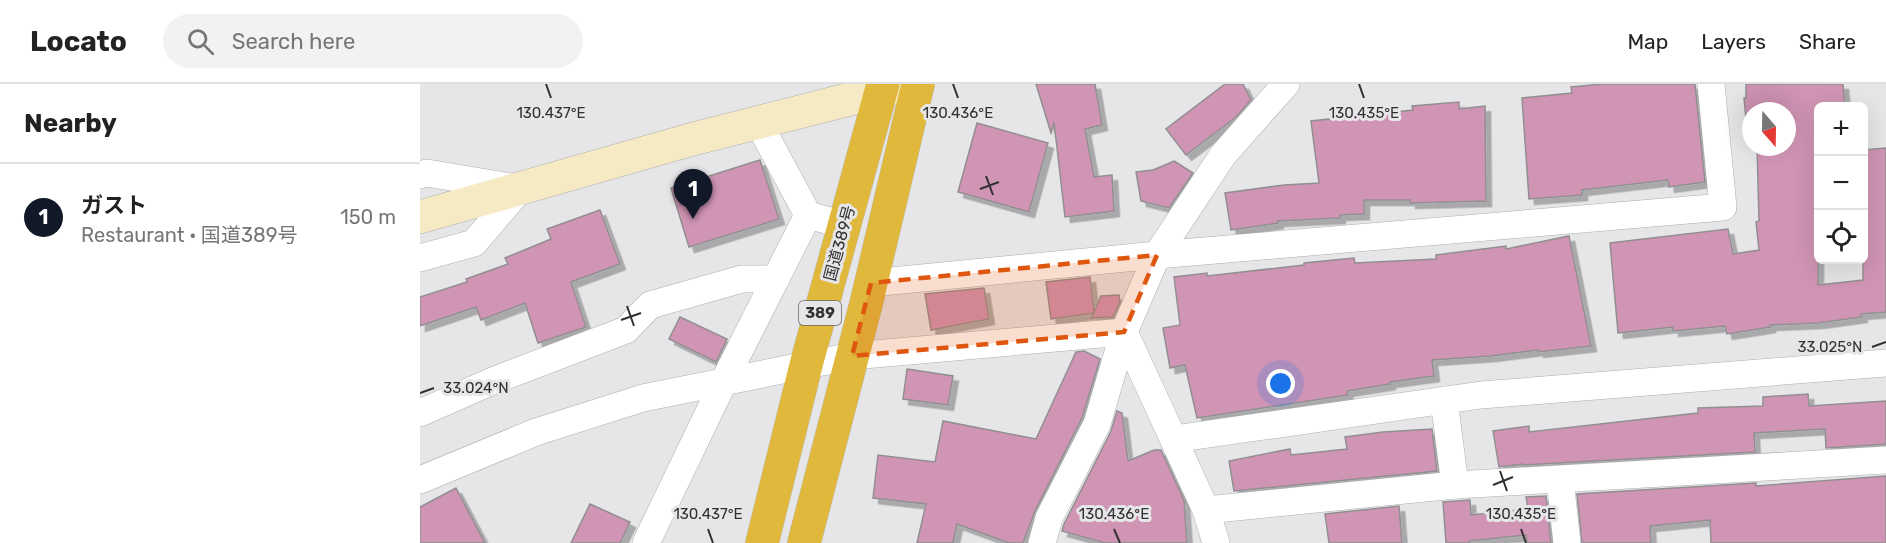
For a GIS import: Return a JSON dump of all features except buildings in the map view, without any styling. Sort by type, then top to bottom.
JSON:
[{"type":"highway","name":"389","points":[[804,543],[871,283],[918,84]]},
{"type":"highway","name":"国道389号","points":[[762,543],[806,365],[844,225],[891,86]]},
{"type":"street","points":[[1042,543],[1049,518],[1096,424],[1124,332],[1157,255],[1223,155],[1286,84]]},
{"type":"street","points":[[871,283],[1157,255],[1723,207],[1711,84]]},
{"type":"street","points":[[420,217],[693,139],[891,86]]},
{"type":"street","points":[[758,122],[808,215],[844,225]]},
{"type":"street","points":[[420,175],[427,173],[521,188]]},
{"type":"street","points":[[420,258],[474,243],[521,188]]},
{"type":"street","points":[[646,543],[724,381],[808,215]]},
{"type":"street","points":[[420,412],[495,380],[627,330],[650,305],[742,279],[776,279]]},
{"type":"street","points":[[420,480],[536,432],[643,398],[852,356],[1124,332]]},
{"type":"street","points":[[1124,332],[1206,510],[1216,543]]},
{"type":"street","points":[[1174,439],[1481,395],[1886,363]]},
{"type":"street","points":[[1444,400],[1455,485]]},
{"type":"street","points":[[1206,510],[1455,485],[1886,460]]},
{"type":"street","points":[[1560,480],[1567,543]]},
{"type":"highlighted area","points":[[1157,255],[1124,332],[852,356],[871,283]]},
{"type":"place","name":"ガスト","points":[[693,219]]}]
